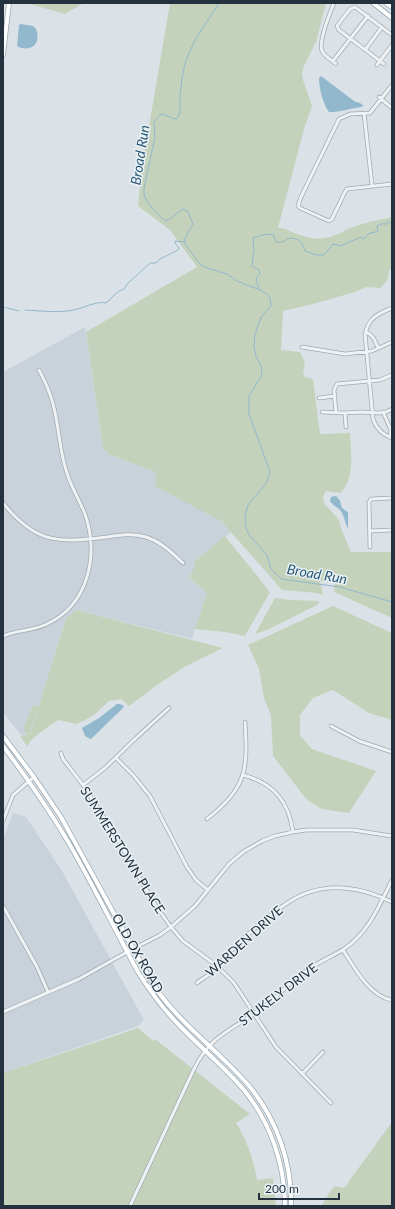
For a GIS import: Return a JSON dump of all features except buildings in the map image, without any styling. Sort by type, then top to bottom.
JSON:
[{"type":"main road","points":[[3,55],[9,3]]},
{"type":"main road","points":[[373,3],[392,18]]},
{"type":"main road","points":[[386,3],[392,8]]},
{"type":"main road","name":"OLD OX ROAD","points":[[3,736],[34,777],[64,822],[146,972],[158,990],[169,1005],[251,1088],[267,1112],[276,1129],[288,1168],[291,1190],[291,1206]]},
{"type":"main road","name":"OLD OX ROAD","points":[[3,746],[44,803],[71,847],[127,952],[161,1006],[244,1091],[258,1110],[268,1128],[276,1150],[282,1173],[285,1206]]},
{"type":"street","points":[[334,3],[326,22],[321,46],[325,55],[336,64]]},
{"type":"street","points":[[384,64],[350,39],[338,29],[338,26],[352,7],[356,7],[392,35]]},
{"type":"street","points":[[333,61],[368,16]]},
{"type":"street","points":[[365,50],[382,27]]},
{"type":"street","points":[[377,65],[392,45]]},
{"type":"street","points":[[392,85],[380,98],[372,111],[368,113],[350,114],[339,119],[298,206],[329,221],[332,219],[347,189],[372,185],[392,184]]},
{"type":"street","points":[[380,98],[392,108]]},
{"type":"street","points":[[364,113],[372,185]]},
{"type":"street","points":[[383,412],[391,430],[391,438],[379,430],[375,424],[372,413],[365,332],[374,317],[392,308]]},
{"type":"street","points":[[365,332],[372,336],[378,348]]},
{"type":"street","points":[[302,347],[340,353],[367,352],[392,342]]},
{"type":"street","points":[[3,636],[46,625],[61,616],[71,607],[83,590],[89,574],[92,556],[85,515],[64,466],[53,402],[46,382],[39,370]]},
{"type":"street","points":[[336,413],[334,390],[337,384],[369,382],[380,380],[392,375]]},
{"type":"street","points":[[319,398],[335,396]]},
{"type":"street","points":[[322,412],[372,413],[392,409]]},
{"type":"street","points":[[345,413],[346,428]]},
{"type":"street","points":[[370,547],[369,501],[373,499],[392,498]]},
{"type":"street","points":[[3,503],[16,519],[41,535],[67,541],[135,535],[146,537],[155,540],[166,547],[183,563]]},
{"type":"street","points":[[370,531],[392,530]]},
{"type":"street","points":[[83,785],[105,768],[169,708]]},
{"type":"street","points":[[207,819],[228,801],[238,787],[243,775],[246,752],[245,722]]},
{"type":"street","points":[[331,726],[359,741],[392,752]]},
{"type":"street","name":"SUMMERSTOWN PLACE","points":[[61,753],[63,759],[83,785],[112,830],[156,906],[171,927],[183,941],[217,966],[234,983],[276,1047],[331,1103]]},
{"type":"street","points":[[116,758],[133,775],[150,796],[184,863],[196,880],[208,890]]},
{"type":"street","points":[[243,775],[259,779],[272,788],[288,811],[293,832]]},
{"type":"street","points":[[3,821],[13,795],[34,777]]},
{"type":"street","points":[[3,1012],[79,979],[160,935],[195,906],[222,872],[243,852],[267,839],[306,830],[340,830],[392,836]]},
{"type":"street","name":"STUKELY DRIVE","points":[[130,1206],[199,1059],[205,1051],[224,1033],[254,1014],[307,970],[353,943],[373,920],[392,880]]},
{"type":"street","name":"WARDEN DRIVE","points":[[197,983],[209,974],[237,944],[283,905],[304,894],[323,889],[344,888],[360,890],[392,902]]},
{"type":"street","points":[[3,906],[38,969],[48,992]]},
{"type":"street","points":[[342,950],[356,971],[374,991],[382,997],[392,1000]]},
{"type":"street","points":[[302,1074],[323,1052]]},
{"type":"shaded area","points":[[85,327],[103,448],[108,454],[156,472],[221,521],[231,532],[195,561],[194,568],[189,577],[207,593],[192,639],[76,610],[66,619],[30,734],[21,735],[3,712],[3,372]]},
{"type":"shaded area","points":[[13,813],[26,817],[62,871],[144,1020],[138,1026],[3,1073],[3,840]]},
{"type":"green space","points":[[26,3],[84,3],[65,14]]},
{"type":"green space","points":[[170,3],[326,3],[316,42],[302,73],[312,106],[304,129],[278,228],[308,237],[332,237],[350,228],[392,217],[392,268],[389,271],[388,279],[381,288],[367,287],[313,304],[283,311],[281,350],[300,352],[305,362],[303,374],[305,377],[313,379],[320,434],[350,433],[351,464],[348,480],[341,493],[326,491],[323,496],[324,503],[339,520],[351,552],[392,552],[392,618],[334,592],[335,582],[320,581],[323,595],[317,593],[282,590],[221,521],[155,486],[156,472],[108,454],[103,448],[86,332],[197,267],[170,230],[138,206],[141,173]]},
{"type":"green space","points":[[225,536],[270,592],[245,636],[195,629],[207,593],[189,577],[194,568],[195,561]]},
{"type":"green space","points":[[275,598],[319,601],[319,603],[267,630],[255,634]]},
{"type":"green space","points":[[333,606],[392,633],[392,720],[369,713],[333,690],[313,698],[300,715],[300,735],[312,749],[376,771],[349,813],[322,809],[307,800],[273,756],[271,716],[264,698],[259,669],[248,645]]},
{"type":"green space","points":[[76,610],[223,648],[186,666],[129,706],[121,699],[109,701],[95,714],[76,724],[58,720],[34,737],[27,746],[20,736],[30,734],[66,619]]},
{"type":"green space","points":[[33,705],[38,707],[29,734],[25,732],[24,727]]},
{"type":"green space","points":[[138,1028],[153,1041],[155,1039],[250,1114],[236,1123],[250,1151],[257,1180],[273,1178],[276,1206],[3,1206],[3,1073]]},
{"type":"green space","points":[[392,1122],[392,1206],[321,1206],[334,1186],[344,1188]]},
{"type":"water","points":[[19,25],[33,26],[36,29],[37,38],[32,47],[23,48],[18,47],[17,45]]},
{"type":"water","points":[[321,76],[363,106],[329,112],[323,100],[321,91],[319,78]]},
{"type":"water","points":[[335,496],[340,500],[343,509],[348,512],[348,529],[341,511],[330,501],[331,497]]},
{"type":"water","points":[[117,704],[124,706],[92,738],[90,739],[85,736],[82,728],[99,718]]},
{"type":"waterway","name":"Broad Run","points":[[219,3],[195,40],[186,60],[182,78],[180,113],[177,118],[174,119],[163,114],[160,115],[154,122],[155,137],[144,194],[153,209],[166,221],[171,219],[183,209],[188,212],[193,224],[185,238],[185,244],[198,262],[204,267],[227,274],[237,281],[260,290],[267,294],[270,298],[271,306],[261,317],[255,334],[254,346],[256,356],[261,366],[262,375],[249,396],[249,414],[270,472],[267,482],[248,505],[245,516],[246,528],[249,535],[267,555],[271,569],[281,579],[340,587],[392,602]]},
{"type":"waterway","points":[[259,289],[256,281],[260,274],[259,270],[252,266],[254,249],[253,238],[273,234],[276,242],[282,242],[290,238],[297,239],[305,251],[317,255],[324,255],[333,244],[340,246],[361,237],[364,239],[368,234],[378,231],[377,226],[387,224],[388,221],[392,224]]},
{"type":"waterway","points":[[25,310],[53,312],[67,311],[96,303],[105,303],[119,291],[124,289],[128,283],[150,263],[156,263],[160,259],[178,250],[179,248],[175,241],[185,242]]},
{"type":"waterway","points":[[3,307],[19,311]]}]
